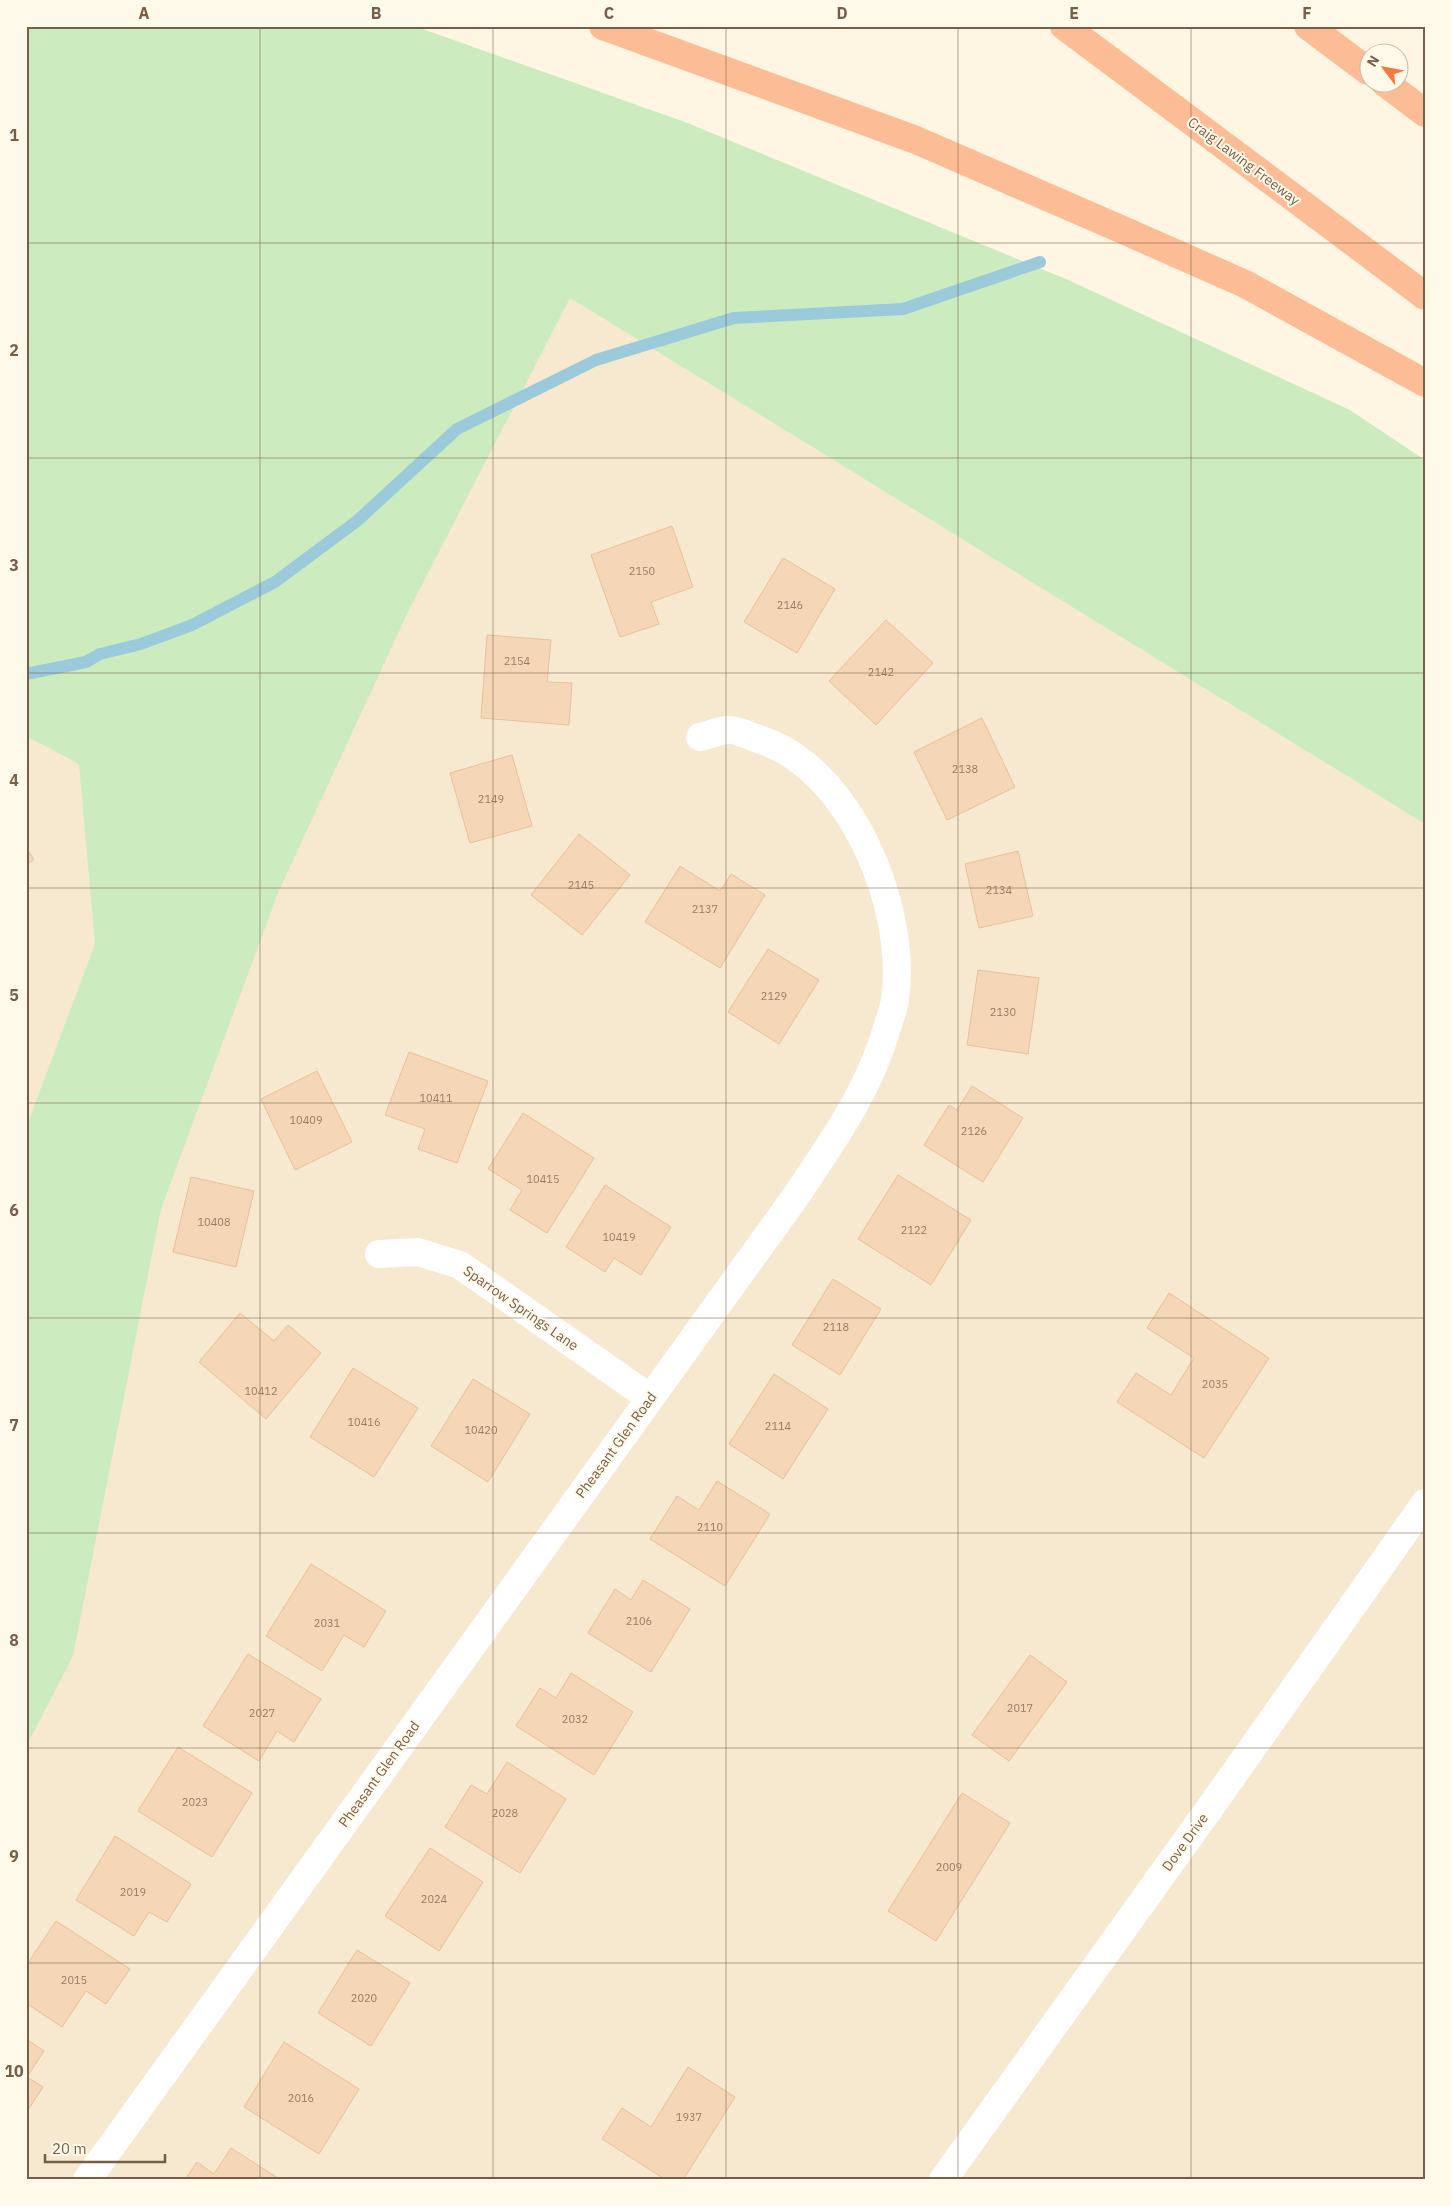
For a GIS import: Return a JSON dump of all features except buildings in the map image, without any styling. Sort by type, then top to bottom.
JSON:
[{"type":"highway","points":[[603,26],[916,140],[1245,284],[1425,383]]},
{"type":"highway","name":"Craig Lawing Freeway","points":[[1064,26],[1425,296]]},
{"type":"highway","points":[[1308,26],[1358,64]]},
{"type":"highway","points":[[1397,92],[1425,113]]},
{"type":"street","name":"Pheasant Glen Road","points":[[87,2180],[796,1196],[850,1116],[879,1058],[895,998],[895,936],[882,884],[861,834],[836,794],[804,763],[772,743],[730,730],[700,738]]},
{"type":"street","name":"Sparrow Springs Lane","points":[[379,1254],[418,1252],[460,1265],[650,1398]]},
{"type":"street","name":"Dove Drive","points":[[943,2180],[1222,1791],[1425,1503]]},
{"type":"shaded area","points":[[26,26],[128,26],[1425,824],[1425,2180],[26,2180]]},
{"type":"green space","points":[[26,26],[414,26],[685,122],[1066,279],[1350,410],[1425,460],[1425,824],[570,298],[408,612],[278,893],[161,1209],[73,1656],[26,1747],[26,1128],[95,944],[79,764],[26,736]]},
{"type":"waterway","points":[[26,674],[86,662],[100,654],[141,644],[192,625],[275,582],[357,521],[457,429],[596,360],[734,318],[903,309],[1040,262]]}]
